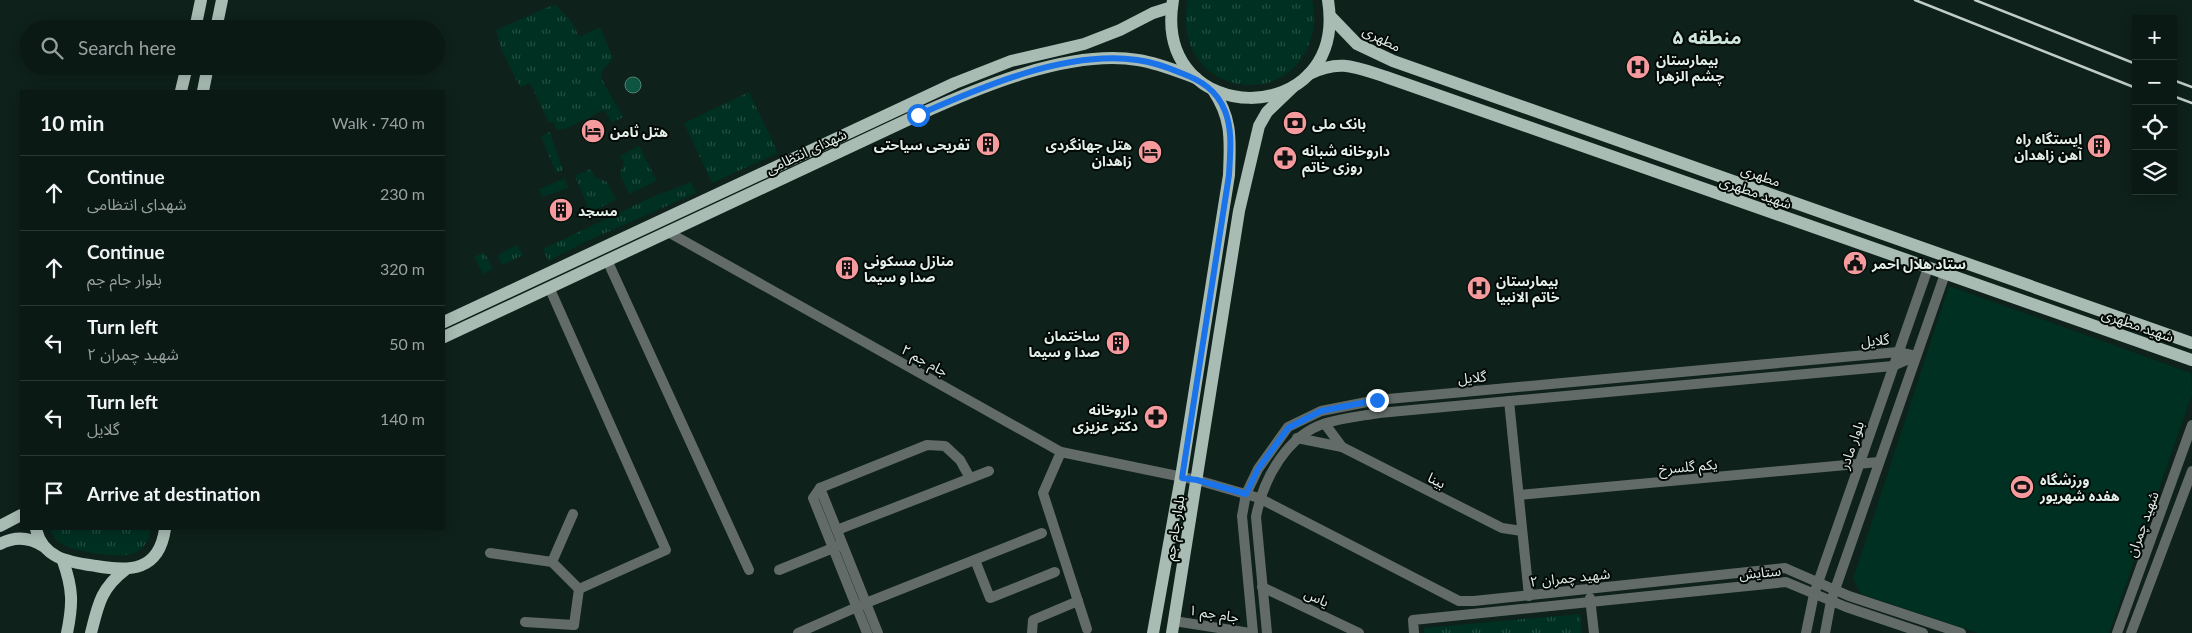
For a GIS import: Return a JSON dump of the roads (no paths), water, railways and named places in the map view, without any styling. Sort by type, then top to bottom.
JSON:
[{"type":"main road","points":[[197,20],[201,0]]},
{"type":"main road","points":[[218,20],[222,0]]},
{"type":"main road","points":[[1172,2],[1170,22],[1174,43],[1182,62],[1196,78],[1213,90],[1233,98],[1254,100],[1274,96],[1293,87],[1309,74],[1321,57],[1328,38],[1331,17],[1328,0]]},
{"type":"main road","name":"شهدای انتظامی","points":[[445,322],[955,82],[1010,62],[1084,44],[1120,30],[1172,2]]},
{"type":"main road","name":"مطهری","points":[[1331,17],[1357,44],[1393,61],[2192,342]]},
{"type":"main road","name":"شهدای انتظامی","points":[[445,337],[918,115],[1014,75],[1088,59],[1136,59],[1196,78]]},
{"type":"main road","name":"شهید مطهری","points":[[1309,74],[1332,65],[1352,66],[2192,360]]},
{"type":"main road","points":[[181,90],[185,75]]},
{"type":"main road","points":[[203,90],[206,75]]},
{"type":"main road","name":"بلوار جام جم","points":[[1173,627],[1239,211],[1258,126],[1267,112],[1293,87]]},
{"type":"main road","name":"بلوار جام جم","points":[[1153,633],[1182,478],[1229,175],[1229,127],[1222,104],[1213,90]]},
{"type":"main road","points":[[913,102],[918,115]]},
{"type":"main road","points":[[603,247],[608,260]]},
{"type":"main road","points":[[1928,268],[1942,254]]},
{"type":"main road","points":[[1942,254],[1945,274]]},
{"type":"main road","points":[[0,526],[20,515]]},
{"type":"main road","points":[[36,530],[43,546]]},
{"type":"main road","points":[[0,544],[22,538],[33,540],[63,561],[125,570],[141,566],[154,556],[162,542],[165,530]]},
{"type":"main road","points":[[63,561],[70,580],[72,599],[66,633]]},
{"type":"main road","points":[[91,633],[99,600],[108,584],[125,570]]},
{"type":"street","name":"جام جم ۲","points":[[668,232],[1061,452],[1197,480]]},
{"type":"street","points":[[608,260],[749,570]]},
{"type":"street","name":"بلوار مادر","points":[[1806,633],[1814,594],[1928,268]]},
{"type":"street","points":[[1825,633],[1831,601],[1945,274]]},
{"type":"street","points":[[550,287],[666,550],[579,589]]},
{"type":"street","name":"گلایل","points":[[1252,633],[1242,516],[1246,494],[1258,469],[1288,428],[1321,411],[1377,400],[1898,352],[1916,356]]},
{"type":"street","name":"گلایل","points":[[1267,633],[1256,517],[1259,498],[1270,475],[1297,438],[1325,424],[1379,413],[1893,366],[1916,356]]},
{"type":"street","points":[[1509,401],[1529,596]]},
{"type":"street","points":[[1325,424],[1342,447]]},
{"type":"street","name":"شهید چمران","points":[[2117,633],[2192,425]]},
{"type":"street","points":[[1297,438],[1342,447]]},
{"type":"street","points":[[878,633],[861,605],[838,546],[813,498],[820,488],[927,445],[945,446],[960,460],[970,478]]},
{"type":"street","name":"بینا","points":[[1342,447],[1502,528],[1522,531]]},
{"type":"street","points":[[1061,452],[1043,493],[1087,629]]},
{"type":"street","name":"یکم گلسرخ","points":[[1519,495],[1880,462]]},
{"type":"street","points":[[837,530],[989,471]]},
{"type":"street","name":"شهید چمران","points":[[2131,633],[2192,471]]},
{"type":"street","name":"شهید چمران ۲","points":[[1197,480],[1259,498],[1459,601],[1529,596],[1785,568],[1836,590],[1961,633]]},
{"type":"street","points":[[820,488],[837,530],[838,546]]},
{"type":"street","points":[[552,562],[574,514]]},
{"type":"street","points":[[798,633],[861,605],[1042,533]]},
{"type":"street","points":[[779,570],[838,546]]},
{"type":"street","points":[[490,553],[552,562],[579,589]]},
{"type":"street","points":[[975,560],[990,598],[1055,572]]},
{"type":"street","name":"ستایش","points":[[1414,633],[1413,620],[1786,582],[1831,601],[1923,633]]},
{"type":"street","name":"یاس","points":[[1262,587],[1359,633]]},
{"type":"street","points":[[524,622],[574,625],[579,589]]},
{"type":"street","points":[[1589,589],[1594,633]]},
{"type":"street","points":[[1032,633],[1033,620],[1078,601]]},
{"type":"street","points":[[861,605],[866,633]]},
{"type":"street","name":"جام جم ۱","points":[[1173,627],[1252,633]]},
{"type":"railway","points":[[1915,0],[2132,86]]},
{"type":"railway","points":[[1975,0],[2132,62]]},
{"type":"railway","points":[[2177,81],[2192,87]]},
{"type":"railway","points":[[2177,97],[2192,103]]},
{"type":"place","name":"بیمارستان چشم الزهرا","points":[[1638,67]]},
{"type":"place","name":"بانک ملی","points":[[1295,123]]},
{"type":"place","name":"هتل ثامن","points":[[593,131]]},
{"type":"place","name":"تفریحی سیاحتی","points":[[988,144]]},
{"type":"place","name":"ایستگاه راه آهن زاهدان","points":[[2099,146]]},
{"type":"place","name":"هتل جهانگردی زاهدان","points":[[1150,152]]},
{"type":"place","name":"داروخانه شبانه روزی خاتم","points":[[1285,158]]},
{"type":"place","name":"مسجد","points":[[561,210]]},
{"type":"place","name":"ستاد هلال احمر","points":[[1855,263]]},
{"type":"place","name":"منازل مسکونی صدا و سیما","points":[[847,268]]},
{"type":"place","name":"بیمارستان خاتم الانبیا","points":[[1479,288]]},
{"type":"place","name":"ساختمان صدا و سیما","points":[[1118,343]]},
{"type":"place","name":"داروخانه دکتر عزیزی","points":[[1156,417]]},
{"type":"place","name":"ورزشگاه هفده شهریور","points":[[2022,487]]},
{"type":"district","name":"منطقه ۵","points":[[1707,36]]}]
